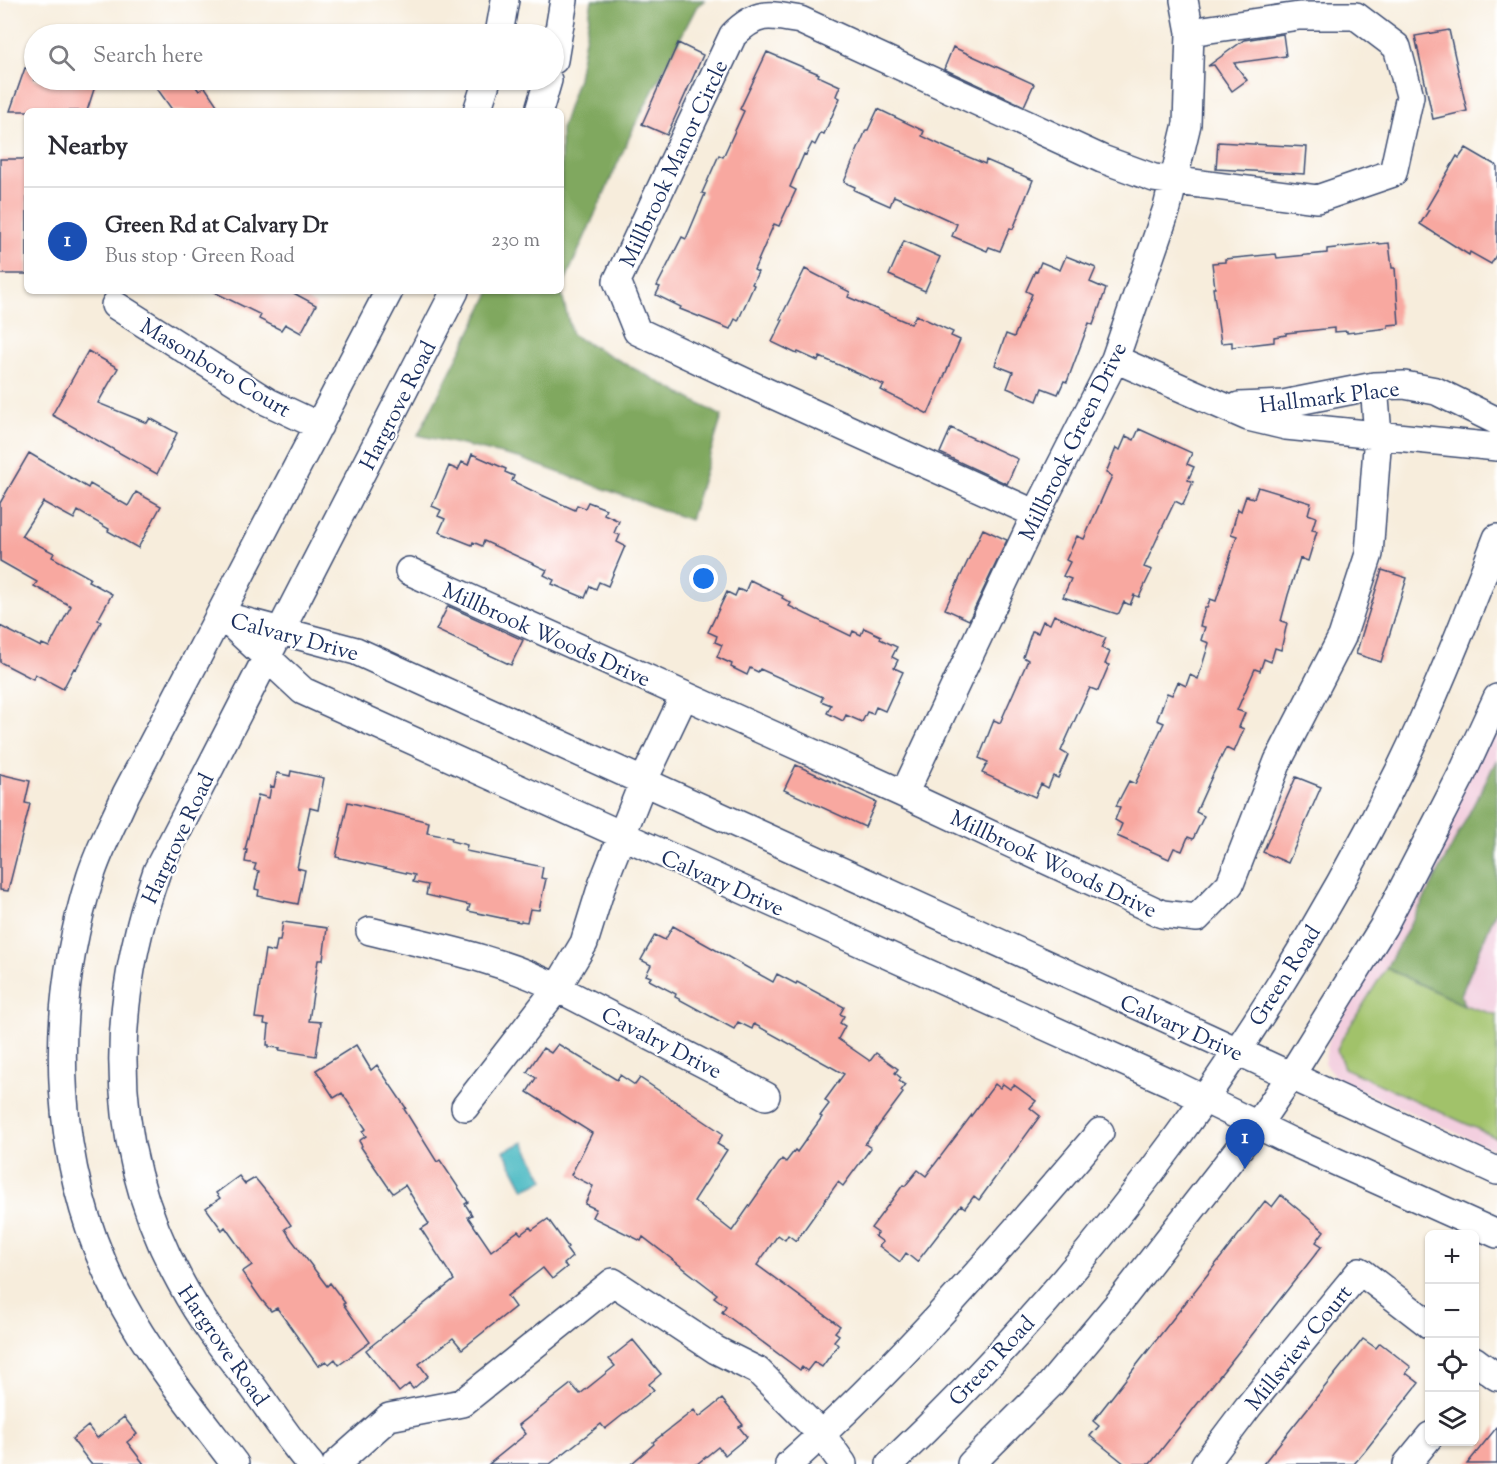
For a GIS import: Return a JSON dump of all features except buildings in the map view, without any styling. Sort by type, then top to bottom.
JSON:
[{"type":"street","points":[[501,24],[505,0]]},
{"type":"street","points":[[560,24],[564,0]]},
{"type":"street","name":"Millbrook Green Drive","points":[[904,794],[1036,514],[1115,359],[1174,182],[1187,124],[1190,32],[1184,0]]},
{"type":"street","name":"Millbrook Manor Circle","points":[[1036,514],[760,389],[637,330],[617,281],[733,35],[746,22],[770,14],[800,20],[1102,159],[1154,178],[1317,199],[1392,173],[1410,96],[1397,47],[1356,16],[1299,16],[1190,32]]},
{"type":"street","points":[[478,108],[484,90]]},
{"type":"street","points":[[540,108],[546,90]]},
{"type":"street","points":[[235,1464],[167,1375],[143,1339],[102,1261],[84,1209],[67,1135],[62,1047],[64,1003],[78,920],[91,874],[126,795],[387,294]]},
{"type":"street","name":"Hargrove Road","points":[[310,1464],[215,1338],[180,1283],[146,1206],[127,1123],[122,1039],[126,994],[132,952],[143,910],[157,871],[175,832],[453,294]]},
{"type":"street","name":"Masonboro Court","points":[[115,305],[268,402],[319,426]]},
{"type":"street","name":"Hallmark Place","points":[[1115,359],[1248,417],[1286,426],[1497,447]]},
{"type":"street","name":"Hallmark Place","points":[[1226,407],[1283,404],[1374,386],[1404,385],[1436,391],[1497,421]]},
{"type":"street","name":"Millbrook Woods Drive","points":[[409,572],[904,794],[1162,914],[1197,918],[1230,884],[1278,761],[1342,637],[1370,554],[1378,435],[1374,386]]},
{"type":"street","name":"Green Road","points":[[890,1464],[954,1401],[1070,1273],[1124,1207],[1205,1100],[1319,920],[1394,779],[1460,632],[1497,538]]},
{"type":"street","name":"Calvary Drive","points":[[221,615],[356,651],[1497,1171]]},
{"type":"street","name":"Calvary Drive","points":[[221,615],[303,691],[617,848],[1205,1100],[1290,1141],[1497,1234]]},
{"type":"street","points":[[465,1107],[557,988],[584,943],[643,782],[684,696]]},
{"type":"street","points":[[972,1464],[1057,1377],[1117,1305],[1258,1124],[1290,1077],[1383,927],[1458,784],[1497,698]]},
{"type":"street","points":[[370,932],[462,954],[539,979],[557,988]]},
{"type":"street","name":"Cavalry Drive","points":[[557,988],[766,1096]]},
{"type":"street","points":[[789,1464],[822,1435],[910,1346],[996,1253],[1100,1132]]},
{"type":"street","name":"Millsview Court","points":[[1205,1464],[1248,1407],[1360,1271],[1425,1321]]},
{"type":"street","points":[[336,1464],[389,1417],[462,1403],[613,1282],[716,1350],[758,1371],[822,1435],[843,1464]]},
{"type":"street","points":[[1407,1464],[1425,1442]]},
{"type":"shaded area","points":[[1497,723],[1497,1151],[1338,1080],[1324,1063],[1329,1039]]},
{"type":"green space","points":[[592,0],[705,0],[697,6],[634,127],[564,283],[564,120],[578,78]]},
{"type":"green space","points":[[489,294],[562,294],[572,335],[722,416],[690,520],[519,458],[418,435]]},
{"type":"green space","points":[[1497,759],[1497,908],[1461,995],[1464,1005],[1386,968]]},
{"type":"green space","points":[[1386,968],[1464,1005],[1497,1015],[1497,1138],[1344,1068],[1337,1050],[1340,1042]]},
{"type":"water","points":[[524,1142],[544,1180],[524,1189],[504,1151]]},
{"type":"place","name":"Green Rd at Calvary Dr","points":[[1245,1169]]}]
